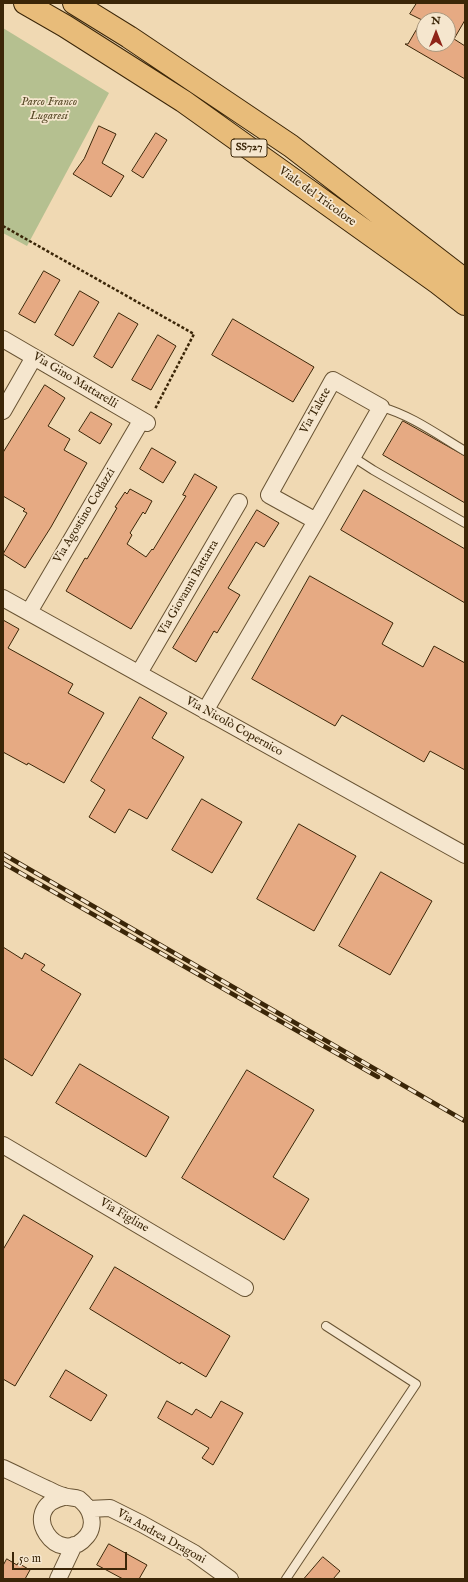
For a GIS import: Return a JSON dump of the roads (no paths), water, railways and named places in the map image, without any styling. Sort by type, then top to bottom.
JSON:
[{"type":"highway","name":"Viale del Tricolore","points":[[25,3],[65,26],[183,101],[465,304]]},
{"type":"highway","name":"Viale del Tricolore","points":[[74,3],[129,37],[291,146],[465,280]]},
{"type":"street","name":"Via Gino Mattarelli","points":[[3,340],[144,422]]},
{"type":"street","points":[[3,411],[34,357]]},
{"type":"street","name":"Via Talete","points":[[316,521],[269,495],[329,387],[333,380],[381,407]]},
{"type":"street","points":[[205,711],[381,407]]},
{"type":"street","name":"Via Agostino Codazzi","points":[[29,612],[144,422]]},
{"type":"street","name":"Via Giovanni Battarra","points":[[139,673],[239,502]]},
{"type":"street","name":"Via Nicolò Copernico","points":[[3,598],[465,855]]},
{"type":"street","name":"Via Figline","points":[[3,1145],[245,1288]]},
{"type":"street","points":[[3,1468],[64,1497],[78,1499],[88,1509],[91,1516],[91,1528],[84,1539],[74,1545],[62,1545],[51,1540]]},
{"type":"street","points":[[27,1480],[46,1508]]},
{"type":"street","points":[[59,1578],[51,1540],[43,1529],[42,1522],[46,1508],[54,1500],[64,1497]]},
{"type":"street","name":"Via Andrea Dragoni","points":[[88,1509],[110,1508],[194,1553],[230,1579]]},
{"type":"street","points":[[59,1578],[74,1545]]},
{"type":"lane","points":[[381,407],[393,410],[465,451]]},
{"type":"lane","points":[[353,457],[465,523]]},
{"type":"lane","points":[[286,1579],[416,1384],[326,1326]]},
{"type":"railway","points":[[3,854],[465,1121]]},
{"type":"railway","points":[[3,863],[378,1077]]},
{"type":"park label","name":"Parco Franco Lugaresi","points":[[49,110]]}]
